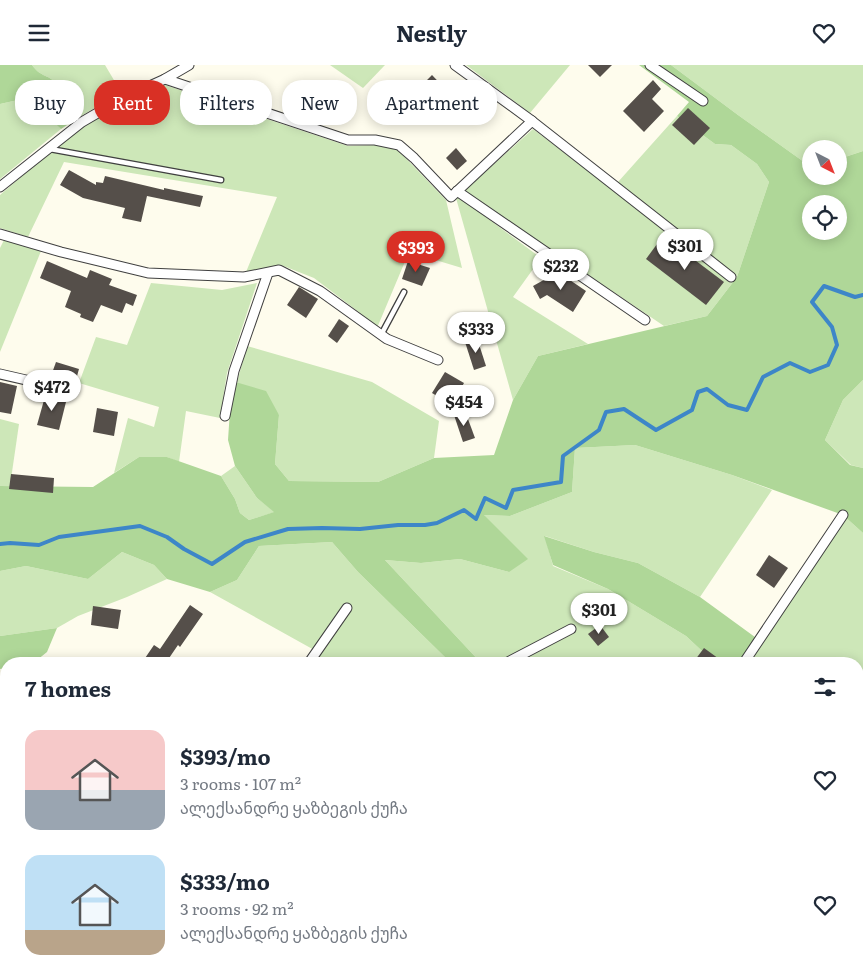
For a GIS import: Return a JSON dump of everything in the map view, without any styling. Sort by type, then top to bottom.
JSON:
[{"type":"street","points":[[0,187],[82,122],[123,98],[165,79],[189,65]]},
{"type":"street","points":[[455,65],[532,121],[731,277]]},
{"type":"street","points":[[650,65],[703,101]]},
{"type":"street","points":[[165,79],[348,140],[375,140],[398,145],[414,158],[451,197],[532,121]]},
{"type":"street","points":[[457,191],[645,320]]},
{"type":"street","points":[[0,235],[148,273],[244,277],[279,270],[320,291],[387,339],[438,360]]},
{"type":"street","points":[[225,416],[234,371],[268,273]]},
{"type":"street","points":[[0,374],[74,391]]},
{"type":"street","points":[[749,657],[843,515]]},
{"type":"street","points":[[313,657],[347,607]]},
{"type":"street","points":[[517,657],[571,629]]},
{"type":"lane","points":[[48,149],[221,180]]},
{"type":"lane","points":[[381,335],[404,292]]},
{"type":"green space","points":[[0,65],[32,65],[40,73],[52,80],[15,80],[15,101],[0,104]]},
{"type":"green space","points":[[32,65],[105,65],[114,80],[94,80],[94,108],[84,114],[84,80],[52,80]]},
{"type":"green space","points":[[330,65],[385,65],[371,80],[367,80],[367,84],[363,88],[357,84],[357,80],[352,80]]},
{"type":"green space","points":[[466,65],[570,65],[530,113],[497,88],[497,80],[486,80]]},
{"type":"green space","points":[[639,65],[671,65],[802,161],[802,185],[848,185],[848,156],[863,151],[863,380],[843,400],[825,440],[850,465],[863,468],[863,533],[843,515],[732,475],[635,445],[575,448],[572,492],[510,516],[484,515],[528,559],[509,572],[460,559],[421,563],[385,560],[475,657],[445,657],[358,572],[332,542],[259,546],[237,580],[210,592],[167,579],[154,565],[122,552],[88,579],[26,566],[0,571],[0,486],[93,487],[139,457],[167,457],[221,476],[235,499],[240,513],[249,520],[274,512],[257,498],[235,466],[228,440],[232,381],[266,391],[279,415],[275,464],[289,481],[378,482],[434,458],[494,455],[513,400],[538,356],[707,316],[737,277],[769,182],[757,164],[731,145],[715,144],[677,116],[689,102]]},
{"type":"green space","points":[[671,65],[863,65],[863,151],[848,156],[848,140],[802,140],[802,161]]},
{"type":"green space","points":[[170,87],[180,90],[180,125],[272,125],[272,121],[348,146],[377,145],[398,150],[446,200],[462,268],[409,252],[377,328],[314,278],[281,265],[246,272],[277,197],[64,162],[28,237],[0,228],[0,195],[81,128],[94,120],[94,125],[170,125]]},
{"type":"green space","points":[[15,101],[15,125],[57,125],[61,129],[0,179],[0,104]]},
{"type":"green space","points":[[677,116],[715,144],[731,145],[757,164],[769,182],[737,277],[707,316],[664,326],[464,191],[533,129],[634,206],[639,199],[618,182]]},
{"type":"green space","points":[[57,125],[67,125],[61,129]]},
{"type":"green space","points":[[459,197],[541,258],[513,297],[588,344],[538,356],[513,400],[456,198]]},
{"type":"green space","points":[[4,240],[41,251],[0,352],[0,248]]},
{"type":"green space","points":[[151,283],[222,290],[257,283],[227,373],[220,418],[186,411],[179,462],[167,457],[139,457],[114,473],[128,418],[154,427],[159,407],[79,383],[96,337],[127,345]]},
{"type":"green space","points":[[247,346],[372,382],[439,421],[434,458],[378,482],[289,481],[275,464],[279,415],[237,382]]},
{"type":"green space","points":[[863,380],[863,468],[851,465],[825,440],[843,400]]},
{"type":"green space","points":[[0,419],[19,424],[10,486],[0,486]]},
{"type":"green space","points":[[635,445],[732,475],[772,490],[700,597],[638,563],[594,552],[545,536],[553,566],[608,589],[686,636],[708,657],[475,657],[385,560],[421,563],[460,559],[509,572],[484,515],[510,516],[572,492],[575,448]]},
{"type":"green space","points":[[235,466],[257,498],[275,512],[249,520],[240,513],[235,499],[221,476]]},
{"type":"green space","points":[[843,515],[863,533],[863,657],[748,657]]},
{"type":"green space","points":[[544,536],[594,552],[638,563],[700,597],[759,640],[748,657],[708,657],[686,636],[608,589],[553,565]]},
{"type":"green space","points":[[332,542],[358,572],[445,657],[312,657],[316,651],[210,592],[237,580],[259,546]]},
{"type":"green space","points":[[122,552],[154,565],[167,579],[78,616],[57,628],[0,636],[0,571],[26,566],[88,579]]},
{"type":"green space","points":[[57,628],[47,652],[41,657],[0,657],[0,636]]},
{"type":"building","points":[[588,65],[612,65],[600,77]]},
{"type":"building","points":[[432,75],[437,80],[427,80]]},
{"type":"building","points":[[653,80],[661,89],[652,99],[664,111],[644,132],[623,111]]},
{"type":"building","points":[[688,108],[710,128],[694,145],[672,125]]},
{"type":"building","points":[[456,148],[467,161],[457,170],[446,158]]},
{"type":"building","points":[[69,170],[96,185],[96,182],[103,183],[105,176],[164,190],[164,188],[203,196],[200,207],[147,196],[141,222],[122,218],[125,208],[83,198],[60,185]]},
{"type":"building","points":[[663,236],[724,282],[706,305],[646,259]]},
{"type":"building","points":[[47,261],[87,278],[90,270],[112,279],[109,285],[137,295],[133,306],[126,303],[122,313],[101,305],[93,322],[80,317],[81,314],[65,307],[71,291],[40,278]]},
{"type":"building","points":[[408,261],[430,268],[422,286],[402,279]]},
{"type":"building","points":[[558,272],[586,291],[573,312],[547,295],[540,299],[533,286]]},
{"type":"building","points":[[299,287],[318,299],[306,318],[287,305]]},
{"type":"building","points":[[339,319],[349,326],[337,343],[328,336]]},
{"type":"building","points":[[477,338],[486,366],[474,370],[465,342]]},
{"type":"building","points":[[56,362],[79,369],[75,383],[51,376]]},
{"type":"building","points":[[445,372],[464,383],[452,405],[432,393]]},
{"type":"building","points":[[0,382],[17,386],[11,414],[0,412]]},
{"type":"building","points":[[46,393],[67,398],[59,430],[37,425]]},
{"type":"building","points":[[97,408],[118,412],[114,436],[93,432]]},
{"type":"building","points":[[465,411],[475,438],[463,442],[454,415]]},
{"type":"building","points":[[11,474],[54,478],[53,493],[9,489]]},
{"type":"building","points":[[769,555],[788,568],[774,588],[756,575]]},
{"type":"building","points":[[190,605],[203,614],[180,647],[178,645],[170,657],[146,657],[154,645],[160,649]]},
{"type":"building","points":[[93,606],[121,610],[118,629],[91,625]]},
{"type":"building","points":[[600,625],[609,637],[598,646],[588,634]]},
{"type":"building","points":[[704,648],[716,657],[697,657]]},
{"type":"waterway","points":[[0,544],[39,545],[59,537],[140,526],[167,537],[184,549],[212,564],[245,542],[288,529],[360,529],[398,525],[425,525],[437,523],[464,510],[476,519],[485,498],[506,508],[513,490],[561,482],[563,456],[599,430],[606,412],[624,409],[656,430],[692,410],[698,392],[707,389],[728,405],[747,410],[763,377],[790,363],[810,372],[828,365],[837,345],[832,327],[812,302],[824,286],[855,297],[863,295]]}]
